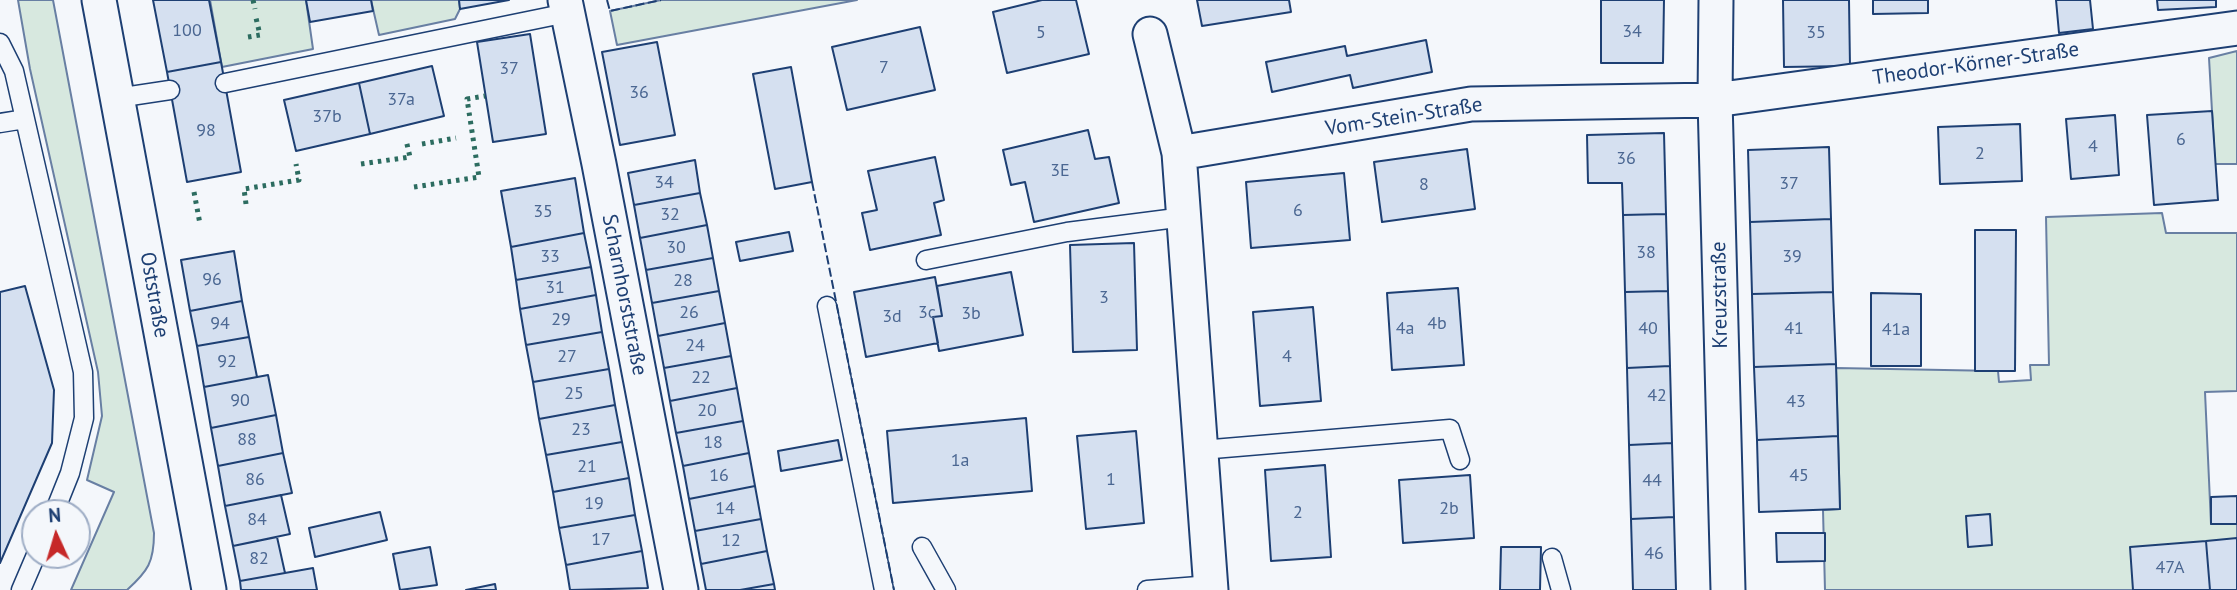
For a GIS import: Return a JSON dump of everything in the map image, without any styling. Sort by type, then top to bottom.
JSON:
[{"type":"street","name":"Oststraße","points":[[99,0],[209,590]]},
{"type":"street","name":"Kreuzstraße","points":[[1716,0],[1715,100],[1728,590]]},
{"type":"street","name":"Scharnhorststraße","points":[[566,6],[681,590]]},
{"type":"street","name":"Theodor-Körner-Straße","points":[[1715,100],[2237,28]]},
{"type":"street","points":[[1150,34],[1179,153],[1211,587]]},
{"type":"street","name":"Vom-Stein-Straße","points":[[1179,153],[1471,104],[1715,100]]},
{"type":"lane","points":[[225,83],[566,6]]},
{"type":"lane","points":[[0,43],[13,71],[83,372],[84,418],[71,473],[60,499]]},
{"type":"lane","points":[[117,99],[170,90]]},
{"type":"lane","points":[[0,123],[25,119]]},
{"type":"lane","points":[[926,260],[1067,232],[1184,217]]},
{"type":"lane","points":[[827,306],[884,590]]},
{"type":"lane","points":[[1201,450],[1450,429],[1460,460]]},
{"type":"lane","points":[[922,548],[946,590]]},
{"type":"lane","points":[[1552,558],[1561,590]]},
{"type":"lane","points":[[21,590],[30,569]]},
{"type":"lane","points":[[1147,590],[1211,587]]},
{"type":"shaded area","points":[[18,0],[53,0],[154,533],[151,559],[140,577],[127,590],[71,590],[80,569],[91,569],[91,544],[114,492],[87,480],[102,416],[98,372],[30,69]]},
{"type":"shaded area","points":[[210,0],[306,0],[313,49],[222,67]]},
{"type":"shaded area","points":[[371,0],[459,0],[460,9],[455,19],[379,35]]},
{"type":"shaded area","points":[[661,0],[857,0],[617,45],[610,11]]},
{"type":"shaded area","points":[[2237,51],[2237,164],[2215,164],[2209,58]]},
{"type":"shaded area","points":[[2162,213],[2166,233],[2237,233],[2237,391],[2205,392],[2211,524],[2237,524],[2237,590],[1825,590],[1823,510],[1840,509],[1836,368],[1998,371],[1999,382],[2031,380],[2030,365],[2049,365],[2046,217]]},
{"type":"building","points":[[153,0],[209,0],[221,62],[167,72]]},
{"type":"building","points":[[306,0],[371,0],[373,11],[310,22]]},
{"type":"building","points":[[459,0],[509,0],[460,9]]},
{"type":"building","points":[[1042,0],[1076,0],[1089,54],[1007,73],[993,12]]},
{"type":"building","points":[[1197,0],[1289,0],[1291,12],[1202,26]]},
{"type":"building","points":[[1601,0],[1664,0],[1663,63],[1601,63]]},
{"type":"building","points":[[1783,0],[1849,0],[1850,66],[1784,67]]},
{"type":"building","points":[[1873,0],[1928,0],[1928,13],[1873,14]]},
{"type":"building","points":[[2056,0],[2090,0],[2093,29],[2059,33]]},
{"type":"building","points":[[2157,0],[2216,0],[2216,7],[2158,10]]},
{"type":"building","points":[[920,27],[935,90],[847,110],[832,47]]},
{"type":"building","points":[[530,34],[546,134],[493,142],[477,42]]},
{"type":"building","points":[[1426,40],[1432,72],[1353,88],[1350,75],[1272,92],[1266,62],[1345,46],[1347,56]]},
{"type":"building","points":[[657,42],[675,135],[620,145],[602,52]]},
{"type":"building","points":[[221,62],[241,172],[187,182],[167,72]]},
{"type":"building","points":[[432,66],[444,116],[370,134],[359,83]]},
{"type":"building","points":[[791,67],[812,182],[775,189],[753,74]]},
{"type":"building","points":[[359,83],[370,134],[296,151],[284,100]]},
{"type":"building","points":[[2212,111],[2218,200],[2154,205],[2147,115]]},
{"type":"building","points":[[2115,115],[2119,175],[2071,179],[2066,119]]},
{"type":"building","points":[[2020,124],[2022,181],[1940,184],[1938,127]]},
{"type":"building","points":[[1088,130],[1095,159],[1109,157],[1119,203],[1034,222],[1025,182],[1011,185],[1003,150]]},
{"type":"building","points":[[1664,133],[1666,214],[1623,215],[1622,183],[1588,183],[1587,135]]},
{"type":"building","points":[[1829,147],[1831,219],[1750,222],[1748,150]]},
{"type":"building","points":[[1467,149],[1475,209],[1382,222],[1374,162]]},
{"type":"building","points":[[935,157],[944,200],[934,203],[941,235],[870,250],[862,213],[877,210],[868,171]]},
{"type":"building","points":[[695,160],[700,193],[634,205],[628,173]]},
{"type":"building","points":[[1344,173],[1350,240],[1251,248],[1246,182]]},
{"type":"building","points":[[575,178],[584,233],[511,247],[501,191]]},
{"type":"building","points":[[700,193],[707,225],[640,238],[634,205]]},
{"type":"building","points":[[1666,214],[1668,291],[1625,292],[1623,215]]},
{"type":"building","points":[[1831,219],[1833,292],[1752,294],[1750,222]]},
{"type":"building","points":[[707,225],[713,258],[646,270],[640,238]]},
{"type":"building","points":[[1975,230],[2016,230],[2015,371],[1975,371]]},
{"type":"building","points":[[789,232],[793,251],[740,261],[736,242]]},
{"type":"building","points":[[584,233],[591,267],[516,280],[511,247]]},
{"type":"building","points":[[1134,243],[1137,350],[1073,352],[1070,245]]},
{"type":"building","points":[[234,251],[242,301],[190,311],[181,260]]},
{"type":"building","points":[[713,258],[719,291],[652,303],[646,270]]},
{"type":"building","points":[[591,267],[596,295],[520,309],[516,280]]},
{"type":"building","points":[[1011,272],[1023,335],[939,351],[933,317],[942,316],[937,286]]},
{"type":"building","points":[[935,277],[942,316],[933,317],[938,343],[866,357],[854,292]]},
{"type":"building","points":[[25,286],[54,390],[52,443],[28,499],[21,499],[21,515],[0,563],[0,292]]},
{"type":"building","points":[[1458,288],[1464,365],[1392,370],[1387,293]]},
{"type":"building","points":[[719,291],[725,323],[658,336],[652,303]]},
{"type":"building","points":[[1668,291],[1670,366],[1627,368],[1625,292]]},
{"type":"building","points":[[1833,292],[1836,364],[1754,367],[1752,294]]},
{"type":"building","points":[[1871,293],[1921,294],[1921,366],[1871,366]]},
{"type":"building","points":[[596,295],[602,332],[526,345],[520,309]]},
{"type":"building","points":[[242,301],[249,337],[197,346],[190,311]]},
{"type":"building","points":[[1313,307],[1321,401],[1260,406],[1253,312]]},
{"type":"building","points":[[725,323],[731,356],[664,368],[658,336]]},
{"type":"building","points":[[602,332],[609,369],[533,382],[526,345]]},
{"type":"building","points":[[249,337],[257,377],[204,387],[197,346]]},
{"type":"building","points":[[731,356],[737,388],[670,401],[664,368]]},
{"type":"building","points":[[1836,364],[1838,436],[1757,440],[1754,367]]},
{"type":"building","points":[[1670,366],[1672,443],[1629,445],[1627,368]]},
{"type":"building","points":[[609,369],[615,405],[539,419],[533,382]]},
{"type":"building","points":[[268,375],[276,415],[211,428],[204,387]]},
{"type":"building","points":[[737,388],[743,421],[676,433],[670,401]]},
{"type":"building","points":[[615,405],[622,442],[546,455],[539,419]]},
{"type":"building","points":[[276,415],[283,453],[218,466],[211,428]]},
{"type":"building","points":[[1026,418],[1032,491],[893,503],[887,431]]},
{"type":"building","points":[[743,421],[749,453],[683,466],[676,433]]},
{"type":"building","points":[[1136,431],[1144,523],[1086,529],[1077,436]]},
{"type":"building","points":[[1838,436],[1840,509],[1759,512],[1757,440]]},
{"type":"building","points":[[838,440],[842,460],[781,471],[778,451]]},
{"type":"building","points":[[622,442],[629,478],[553,492],[546,455]]},
{"type":"building","points":[[1672,443],[1674,517],[1631,519],[1629,445]]},
{"type":"building","points":[[283,453],[292,493],[225,506],[218,466]]},
{"type":"building","points":[[749,453],[755,486],[689,499],[683,466]]},
{"type":"building","points":[[1325,465],[1331,557],[1271,561],[1265,470]]},
{"type":"building","points":[[1470,475],[1474,538],[1403,543],[1399,480]]},
{"type":"building","points":[[629,478],[635,515],[559,528],[553,492]]},
{"type":"building","points":[[755,486],[761,519],[695,531],[689,499]]},
{"type":"building","points":[[281,495],[290,534],[233,546],[225,506]]},
{"type":"building","points":[[2237,496],[2237,524],[2211,524],[2211,497]]},
{"type":"building","points":[[380,512],[387,540],[315,557],[309,528]]},
{"type":"building","points":[[1990,514],[1992,545],[1968,547],[1966,516]]},
{"type":"building","points":[[635,515],[642,551],[566,565],[559,528]]},
{"type":"building","points":[[1674,517],[1676,590],[1633,590],[1631,519]]},
{"type":"building","points":[[761,519],[767,551],[701,564],[695,531]]},
{"type":"building","points":[[1776,533],[1825,533],[1825,561],[1777,562]]},
{"type":"building","points":[[277,537],[285,573],[240,581],[233,546]]},
{"type":"building","points":[[2237,538],[2237,590],[2210,590],[2206,541]]},
{"type":"building","points":[[2206,541],[2210,590],[2133,590],[2130,547]]},
{"type":"building","points":[[430,547],[437,585],[400,590],[393,554]]},
{"type":"building","points":[[1501,547],[1541,547],[1540,590],[1500,590]]},
{"type":"building","points":[[642,551],[648,588],[570,590],[566,565]]},
{"type":"building","points":[[767,551],[774,584],[740,590],[706,590],[701,564]]},
{"type":"building","points":[[313,568],[317,590],[241,590],[240,581]]},
{"type":"building","points":[[495,584],[496,590],[466,590]]},
{"type":"building","points":[[774,584],[775,590],[740,590]]},
{"type":"hedge","points":[[253,0],[255,9]]},
{"type":"hedge","points":[[248,37],[260,35],[256,18]]},
{"type":"hedge","points":[[414,187],[479,177],[467,99],[485,96]]},
{"type":"hedge","points":[[422,144],[456,138]]},
{"type":"hedge","points":[[361,164],[410,157],[406,140]]},
{"type":"hedge","points":[[246,204],[244,189],[299,180],[296,164]]},
{"type":"hedge","points":[[194,192],[200,224]]},
{"type":"fence","points":[[607,0],[610,11],[661,0]]},
{"type":"fence","points":[[812,182],[894,590]]}]
